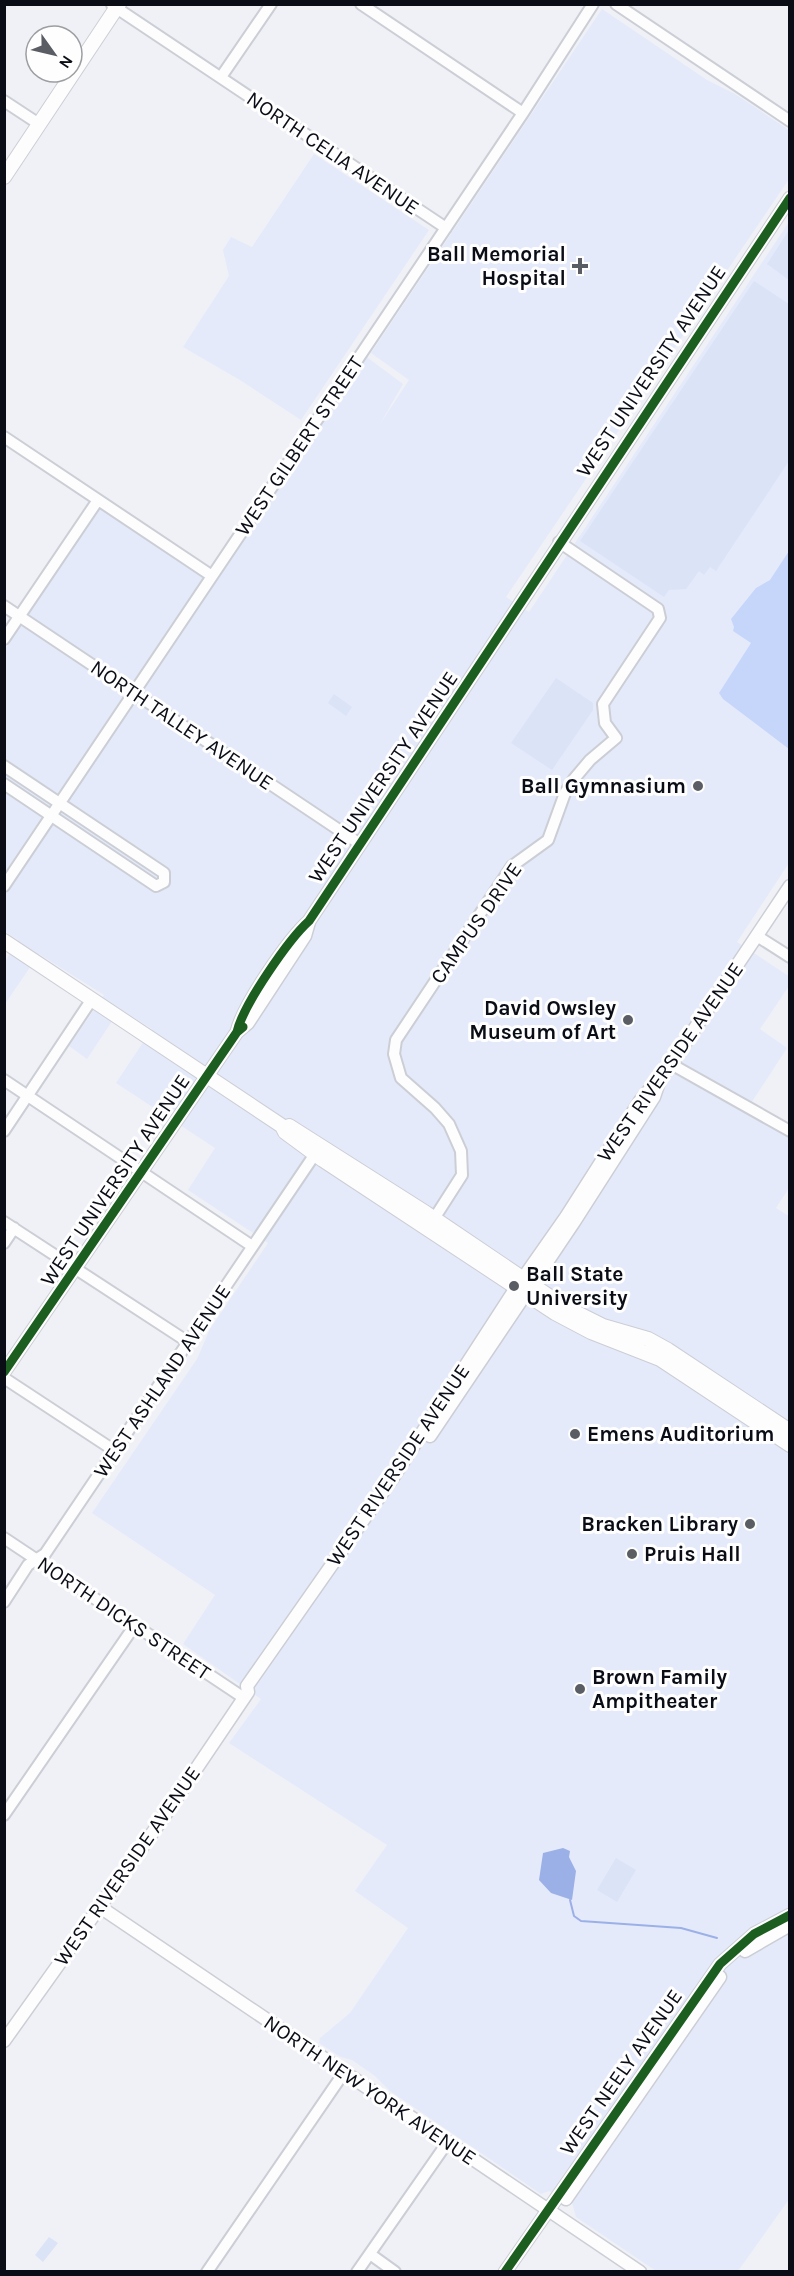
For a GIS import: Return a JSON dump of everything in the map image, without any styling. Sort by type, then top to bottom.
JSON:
[{"type":"main road","points":[[4,177],[116,6]]},
{"type":"main road","points":[[4,941],[209,1075],[282,1126],[285,1132],[315,1154],[431,1223]]},
{"type":"main road","points":[[282,1126],[291,1126],[527,1287],[584,1318],[648,1340],[668,1350],[789,1431]]},
{"type":"main road","points":[[527,1287],[571,1323],[660,1359],[789,1445]]},
{"type":"street","points":[[221,77],[271,4]]},
{"type":"street","points":[[362,4],[524,113]]},
{"type":"street","name":"WEST GILBERT STREET","points":[[4,886],[524,113],[593,4]]},
{"type":"street","points":[[616,4],[789,121]]},
{"type":"street","name":"NORTH CELIA AVENUE","points":[[116,6],[446,228]]},
{"type":"street","points":[[4,101],[39,124]]},
{"type":"street","name":"WEST UNIVERSITY AVENUE","points":[[4,1372],[237,1032],[248,1023],[305,936],[309,921],[789,198]]},
{"type":"street","points":[[4,437],[212,576]]},
{"type":"street","points":[[4,639],[98,500]]},
{"type":"street","name":"CAMPUS DRIVE","points":[[431,1223],[462,1175],[461,1151],[449,1124],[435,1108],[401,1078],[394,1054],[396,1040],[512,866],[548,840],[565,793],[574,779],[590,760],[616,738],[605,723],[603,704],[660,618],[658,609],[559,542]]},
{"type":"street","name":"NORTH TALLEY AVENUE","points":[[4,606],[360,844]]},
{"type":"street","points":[[4,766],[164,873],[164,882],[156,886],[4,784]]},
{"type":"street","name":"WEST RIVERSIDE AVENUE","points":[[4,2041],[100,1907],[246,1695],[247,1686],[527,1287],[654,1097],[659,1082],[789,886]]},
{"type":"street","points":[[757,936],[789,957]]},
{"type":"street","points":[[4,1131],[92,999]]},
{"type":"street","points":[[672,1064],[789,1131]]},
{"type":"street","points":[[4,1080],[252,1246]]},
{"type":"street","name":"WEST ASHLAND AVENUE","points":[[4,1602],[28,1565],[45,1554],[315,1154]]},
{"type":"street","points":[[10,1225],[188,1342]]},
{"type":"street","points":[[4,1237],[10,1225]]},
{"type":"street","points":[[4,1243],[10,1225]]},
{"type":"street","points":[[4,1378],[115,1451]]},
{"type":"street","name":"NORTH DICKS STREET","points":[[4,1538],[246,1695]]},
{"type":"street","points":[[4,1815],[135,1625]]},
{"type":"street","name":"NORTH NEW YORK AVENUE","points":[[100,1907],[640,2271]]},
{"type":"street","name":"WEST NEELY AVENUE","points":[[515,2271],[551,2213],[720,1964],[754,1934],[789,1915]]},
{"type":"street","name":"WEST NEELY AVENUE","points":[[505,2271],[551,2213],[719,1978],[754,1944],[789,1925]]},
{"type":"street","points":[[207,2271],[345,2071]]},
{"type":"street","points":[[357,2271],[447,2143]]},
{"type":"street","points":[[370,2254],[395,2271]]},
{"type":"shaded area","name":"Ball State University","points":[[602,9],[707,80],[735,94],[789,130],[789,179],[506,597],[529,612],[789,222],[789,863],[737,942],[790,977],[789,986],[760,1029],[787,1048],[746,1111],[790,1138],[789,1188],[776,1208],[790,1217],[790,2198],[738,2271],[656,2271],[576,2217],[572,2202],[549,2191],[541,2194],[390,2091],[375,2076],[352,2060],[341,2057],[319,2043],[320,2038],[350,2013],[408,1928],[355,1891],[387,1845],[229,1743],[261,1699],[183,1644],[215,1595],[92,1513],[197,1359],[210,1329],[268,1243],[188,1190],[215,1148],[116,1083],[152,1029],[120,1009],[87,1059],[69,1046],[104,995],[39,954],[5,1004],[5,962],[18,940],[4,931],[5,649],[100,507],[205,578],[364,355],[403,384],[380,424],[409,380],[371,353]]},
{"type":"shaded area","points":[[314,154],[429,230],[301,420],[240,380],[183,347],[229,276],[223,250],[231,237],[252,247]]},
{"type":"shaded area","points":[[789,230],[790,279],[789,280],[767,264]]},
{"type":"shaded area","points":[[754,281],[789,304],[789,461],[716,571],[710,567],[704,575],[699,571],[686,589],[669,590],[664,597],[580,541]]},
{"type":"shaded area","points":[[789,551],[789,749],[723,699],[719,693],[751,643],[733,631],[731,619],[756,588],[770,580]]},
{"type":"shaded area","points":[[556,678],[593,703],[593,710],[552,770],[511,743]]},
{"type":"shaded area","points":[[334,694],[352,707],[346,716],[328,703]]},
{"type":"shaded area","points":[[563,1848],[570,1851],[569,1857],[576,1871],[572,1900],[551,1893],[539,1880],[543,1853]]},
{"type":"shaded area","points":[[616,1858],[636,1870],[617,1902],[597,1890]]},
{"type":"shaded area","points":[[49,2237],[58,2243],[43,2262],[35,2255]]},
{"type":"waterway","points":[[570,1900],[574,1916],[581,1921],[681,1928],[717,1938]]},
{"type":"cycle path","points":[[237,1032],[248,1006],[268,973],[290,942],[309,921],[790,198]]},
{"type":"cycle path","points":[[4,1372],[237,1032],[243,1027]]},
{"type":"cycle path","points":[[505,2272],[720,1964],[754,1934],[790,1915]]},
{"type":"place","name":"Ball Memorial Hospital","points":[[580,266]]},
{"type":"place","name":"Ball Gymnasium","points":[[698,786]]},
{"type":"place","name":"David Owsley Museum of Art","points":[[628,1020]]},
{"type":"place","name":"Ball State University","points":[[514,1286]]},
{"type":"place","name":"Emens Auditorium","points":[[575,1434]]},
{"type":"place","name":"Bracken Library","points":[[750,1524]]},
{"type":"place","name":"Pruis Hall","points":[[632,1554]]},
{"type":"place","name":"Brown Family Ampitheater","points":[[580,1689]]}]
